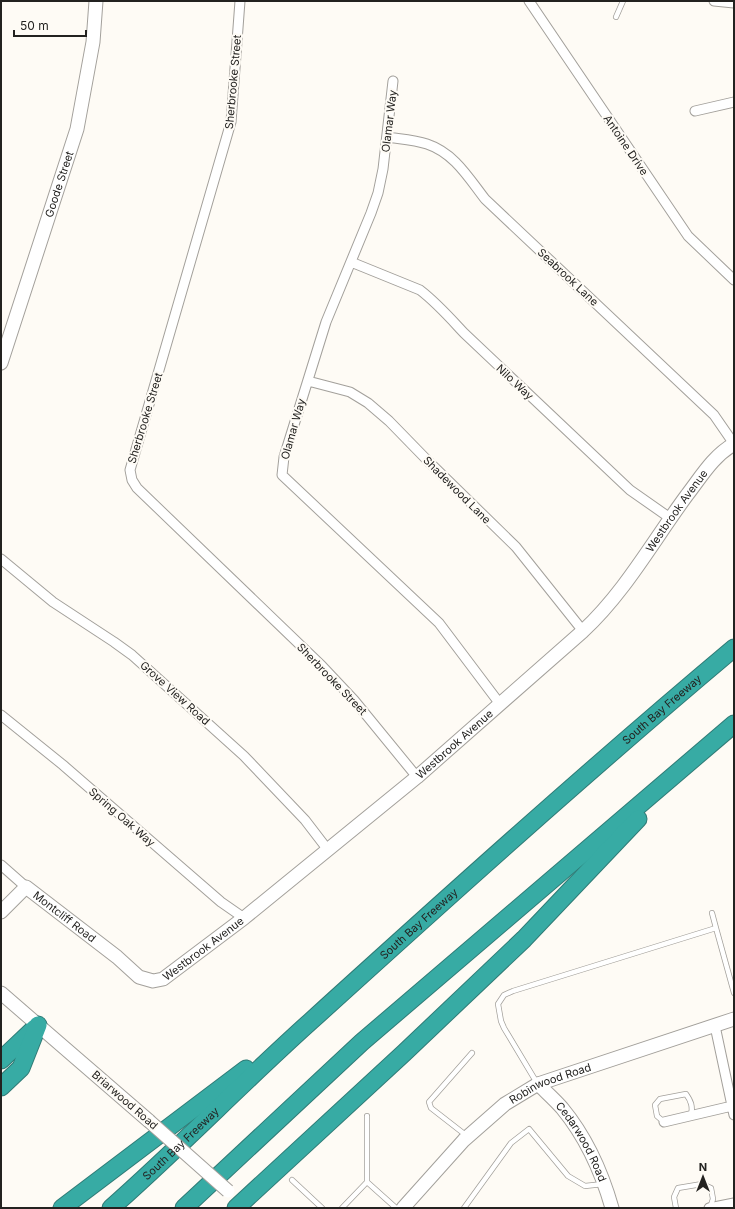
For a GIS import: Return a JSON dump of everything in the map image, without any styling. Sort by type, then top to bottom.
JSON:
[{"type":"highway","name":"South Bay Freeway","points":[[111,1208],[154,1170],[309,1023],[574,786],[734,648]]},
{"type":"highway","points":[[184,1208],[362,1042],[734,724]]},
{"type":"highway","points":[[242,1206],[524,939],[704,750]]},
{"type":"highway","points":[[62,1208],[309,1023]]},
{"type":"highway","points":[[1,1060],[38,1025]]},
{"type":"highway","points":[[1,1087],[22,1068],[38,1025]]},
{"type":"street","name":"Goode Street","points":[[1,363],[77,129],[93,42],[96,1]]},
{"type":"street","name":"Sherbrooke Street","points":[[240,1],[231,122],[130,470],[132,480],[138,488],[322,666],[354,700],[417,777]]},
{"type":"street","name":"Antoine Drive","points":[[529,1],[688,236],[734,280]]},
{"type":"street","points":[[714,1],[734,3]]},
{"type":"street","name":"Olamar Way","points":[[393,81],[383,169],[378,193],[372,213],[326,322],[284,457],[282,475],[439,623],[500,704]]},
{"type":"street","points":[[695,111],[734,102]]},
{"type":"street","name":"Seabrook Lane","points":[[387,137],[426,143],[441,150],[459,164],[484,199],[714,415],[734,444]]},
{"type":"street","name":"Nilo Way","points":[[351,262],[416,289],[430,298],[464,333],[630,490],[670,518]]},
{"type":"street","name":"Shadewood Lane","points":[[308,381],[350,392],[368,403],[386,417],[432,465],[516,547],[583,631]]},
{"type":"street","name":"Westbrook Avenue","points":[[129,967],[139,977],[153,981],[163,979],[244,918],[417,777],[600,615],[612,601],[670,518],[718,455],[734,444]]},
{"type":"street","name":"Grove View Road","points":[[1,560],[53,602],[114,642],[141,663],[244,756],[305,820],[328,850]]},
{"type":"street","name":"Spring Oak Way","points":[[1,715],[63,765],[221,902],[244,918]]},
{"type":"street","name":"Montcliff Road","points":[[1,866],[129,967]]},
{"type":"street","points":[[1,912],[26,887]]},
{"type":"street","name":"Briarwood Road","points":[[1,993],[149,1121],[228,1191],[242,1206]]},
{"type":"street","name":"Robinwood Road","points":[[403,1208],[468,1137],[505,1104],[538,1084],[734,1020]]},
{"type":"street","points":[[664,1122],[691,1116],[733,1111],[715,1026]]},
{"type":"street","name":"Cedarwood Road","points":[[538,1084],[562,1107],[580,1132],[605,1184],[612,1208]]},
{"type":"street","points":[[710,1208],[734,1203]]},
{"type":"lane","points":[[616,17],[623,1]]},
{"type":"lane","points":[[712,913],[734,993]]},
{"type":"lane","points":[[538,1084],[526,1066],[501,1021],[498,1004],[504,995],[521,988],[716,928]]},
{"type":"lane","points":[[468,1137],[431,1108],[429,1102],[472,1053]]},
{"type":"lane","points":[[664,1122],[657,1116],[655,1105],[660,1099],[686,1094],[691,1102],[691,1116]]},
{"type":"lane","points":[[342,1208],[367,1182],[367,1116]]},
{"type":"lane","points":[[464,1208],[511,1143],[529,1129],[568,1176],[585,1186],[605,1184]]},
{"type":"lane","points":[[292,1180],[322,1208]]},
{"type":"lane","points":[[367,1182],[396,1208]]},
{"type":"lane","points":[[676,1208],[674,1197],[678,1188],[702,1184],[710,1188],[713,1199],[710,1208]]}]
